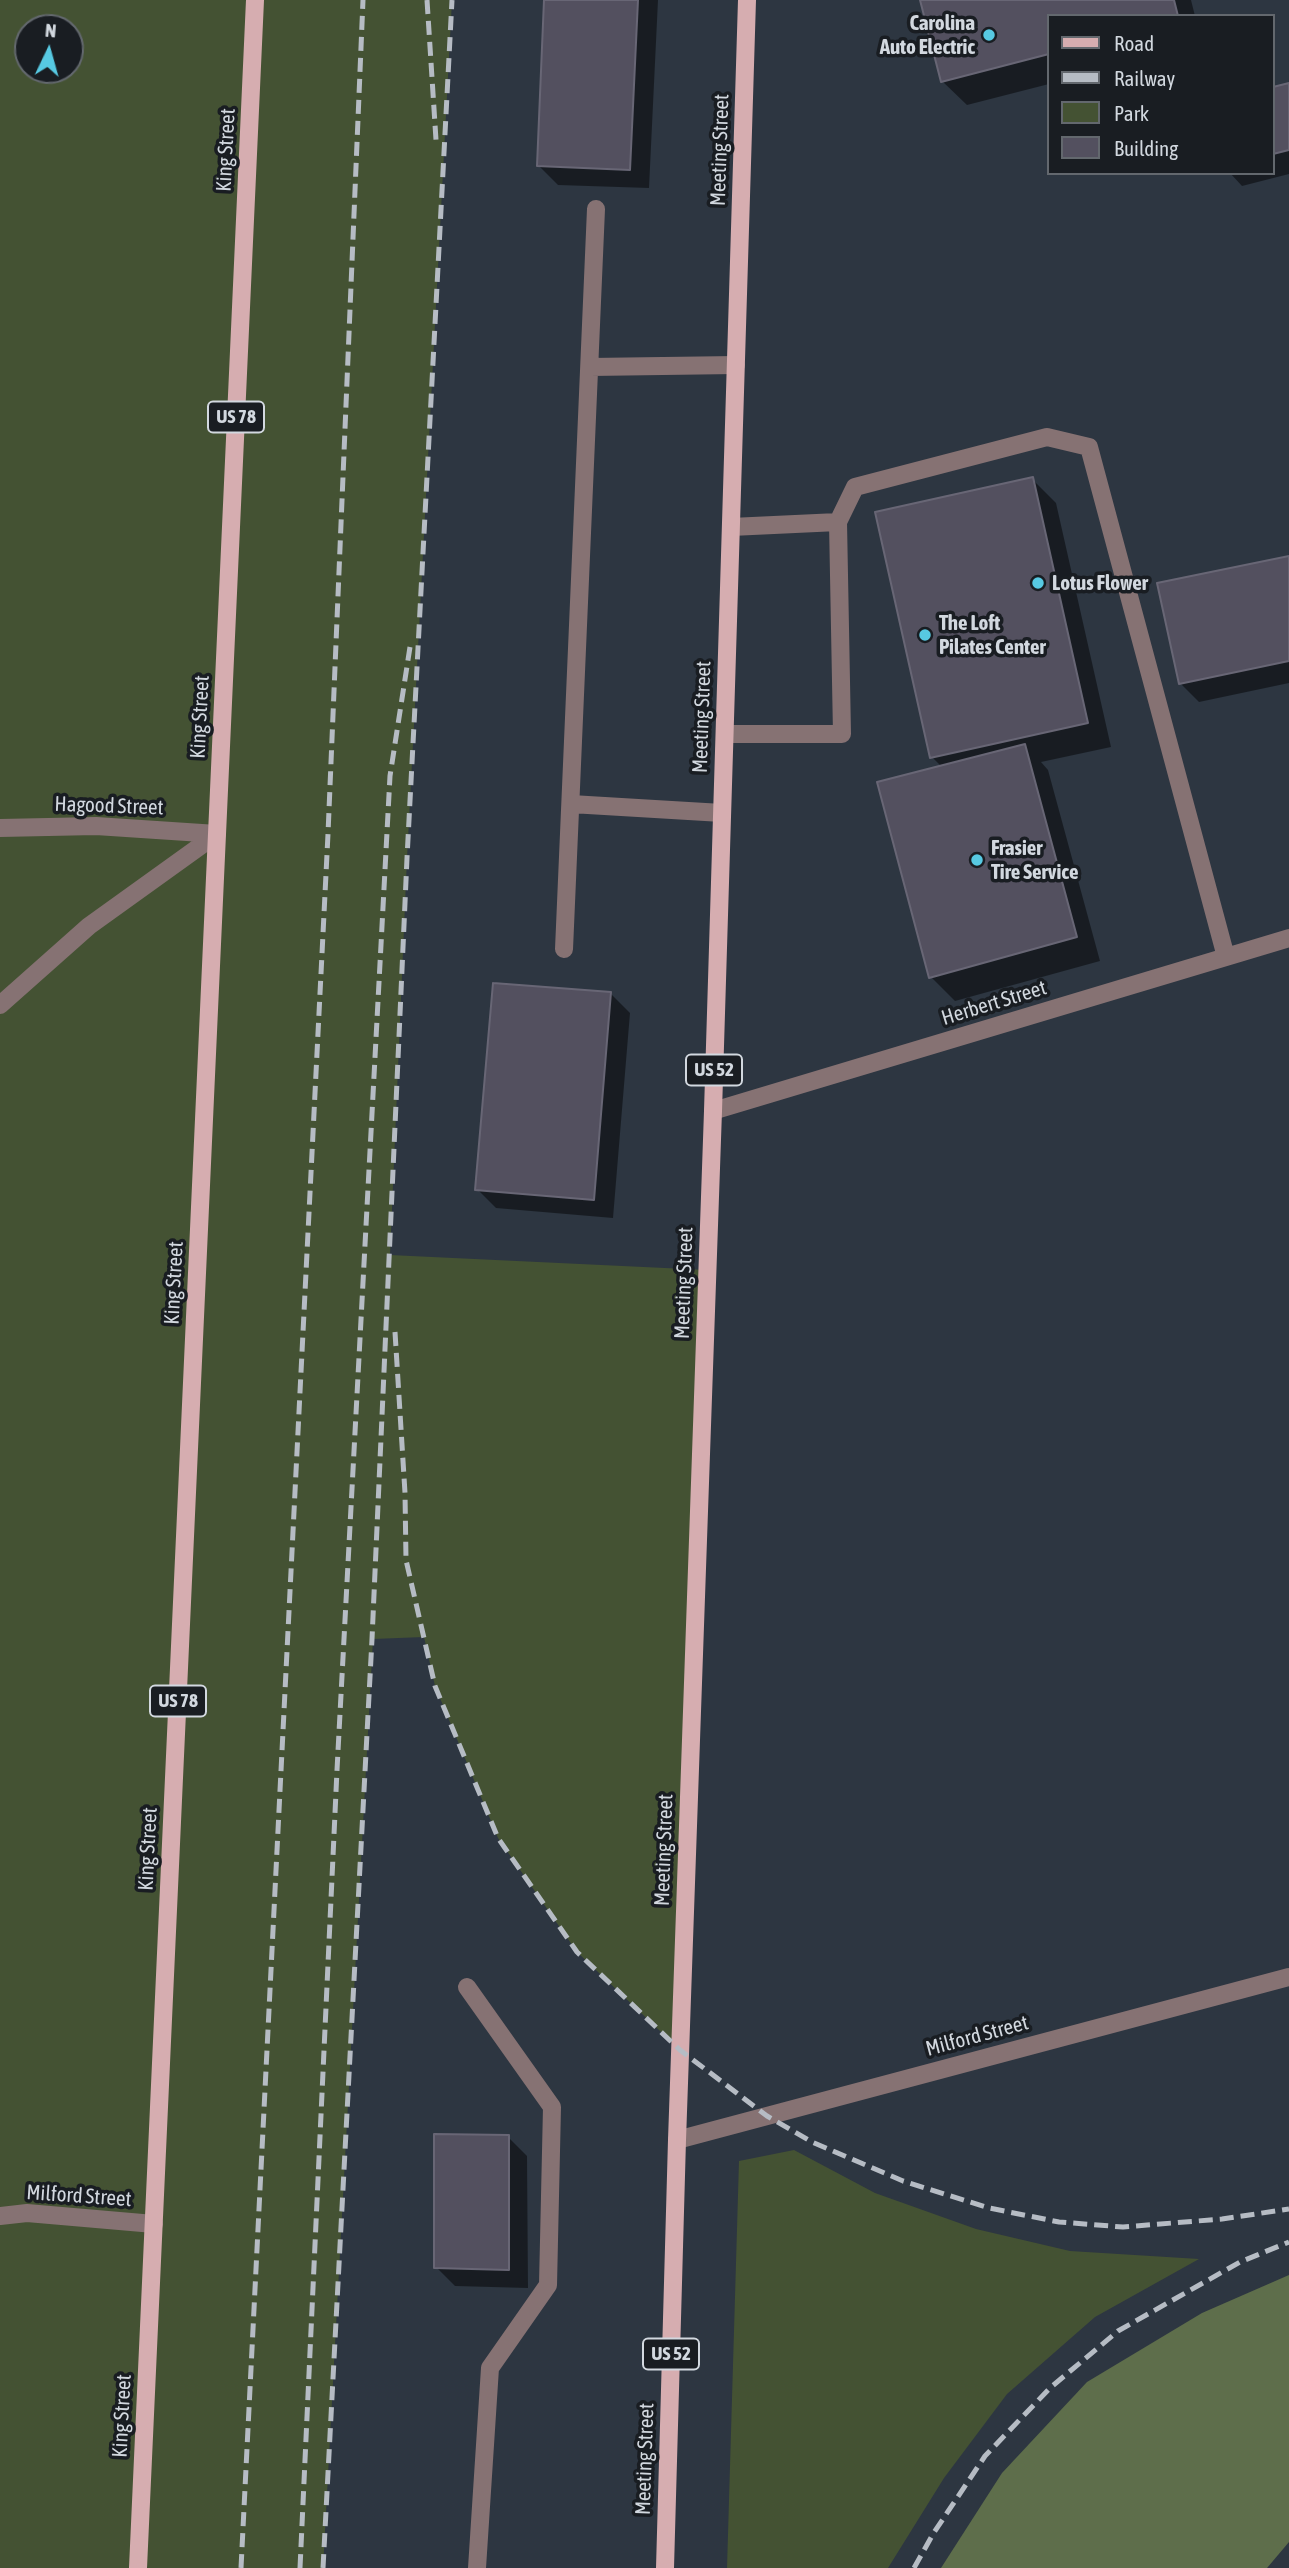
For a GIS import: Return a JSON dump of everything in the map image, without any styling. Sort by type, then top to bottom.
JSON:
[{"type":"main road","name":"King Street","points":[[138,2568],[256,0]]},
{"type":"main road","name":"Meeting Street","points":[[665,2568],[747,0]]},
{"type":"street","points":[[564,949],[596,209]]},
{"type":"street","points":[[590,367],[736,365]]},
{"type":"street","points":[[725,734],[842,734],[838,522],[855,487],[1047,437],[1089,447],[1226,957]]},
{"type":"street","points":[[731,527],[838,522]]},
{"type":"street","points":[[570,804],[722,813]]},
{"type":"street","name":"Hagood Street","points":[[0,828],[96,826],[217,834]]},
{"type":"street","points":[[0,1005],[89,926],[217,834]]},
{"type":"street","name":"Herbert Street","points":[[713,1111],[1289,938]]},
{"type":"street","name":"Milford Street","points":[[677,2140],[1289,1977]]},
{"type":"street","points":[[467,1987],[552,2107],[548,2285],[491,2368],[477,2568]]},
{"type":"street","name":"Milford Street","points":[[0,2216],[27,2213],[154,2224]]},
{"type":"green space","points":[[0,0],[452,0],[407,858],[390,1255],[707,1270],[680,2050],[577,1952],[498,1838],[435,1686],[424,1637],[373,1639],[323,2568],[0,2568]]},
{"type":"green space","points":[[794,2150],[875,2193],[976,2229],[1070,2251],[1199,2259],[1095,2317],[1007,2394],[944,2478],[888,2568],[727,2568],[739,2161]]},
{"type":"green space","points":[[1289,2275],[1289,2542],[1267,2568],[941,2568],[1002,2473],[1087,2382],[1202,2313]]},
{"type":"building","points":[[544,0],[638,0],[630,170],[537,166]]},
{"type":"building","name":"Carolina Auto Electric","points":[[920,0],[1174,0],[1178,14],[1048,14],[1048,54],[941,82]]},
{"type":"building","points":[[1289,83],[1289,150],[1275,154],[1275,86]]},
{"type":"building","points":[[1033,477],[1088,723],[930,758],[875,512]]},
{"type":"building","points":[[1289,556],[1289,661],[1179,684],[1157,583]]},
{"type":"building","name":"Frasier Tire Service","points":[[1025,744],[1077,937],[929,978],[877,782]]},
{"type":"building","points":[[493,983],[611,992],[594,1200],[475,1190]]},
{"type":"building","points":[[434,2134],[509,2135],[509,2270],[434,2268]]},
{"type":"railway","points":[[241,2568],[328,834],[363,0]]},
{"type":"railway","points":[[427,0],[436,140]]},
{"type":"railway","points":[[323,2568],[372,1639],[407,858],[452,0]]},
{"type":"railway","points":[[300,2568],[337,1770],[390,776],[410,647]]},
{"type":"railway","points":[[395,1332],[405,1493],[406,1560],[435,1686],[498,1838],[577,1952],[680,2050],[767,2116],[812,2142],[903,2181],[989,2208],[1059,2222],[1123,2227],[1222,2219],[1289,2209]]},
{"type":"railway","points":[[914,2568],[933,2534],[985,2456],[1050,2388],[1118,2331],[1240,2262],[1289,2242]]},
{"type":"place","name":"Carolina Auto Electric","points":[[989,35]]},
{"type":"place","name":"Lotus Flower","points":[[1038,583]]},
{"type":"place","name":"The Loft Pilates Center","points":[[925,635]]},
{"type":"place","name":"Frasier Tire Service","points":[[977,860]]}]
